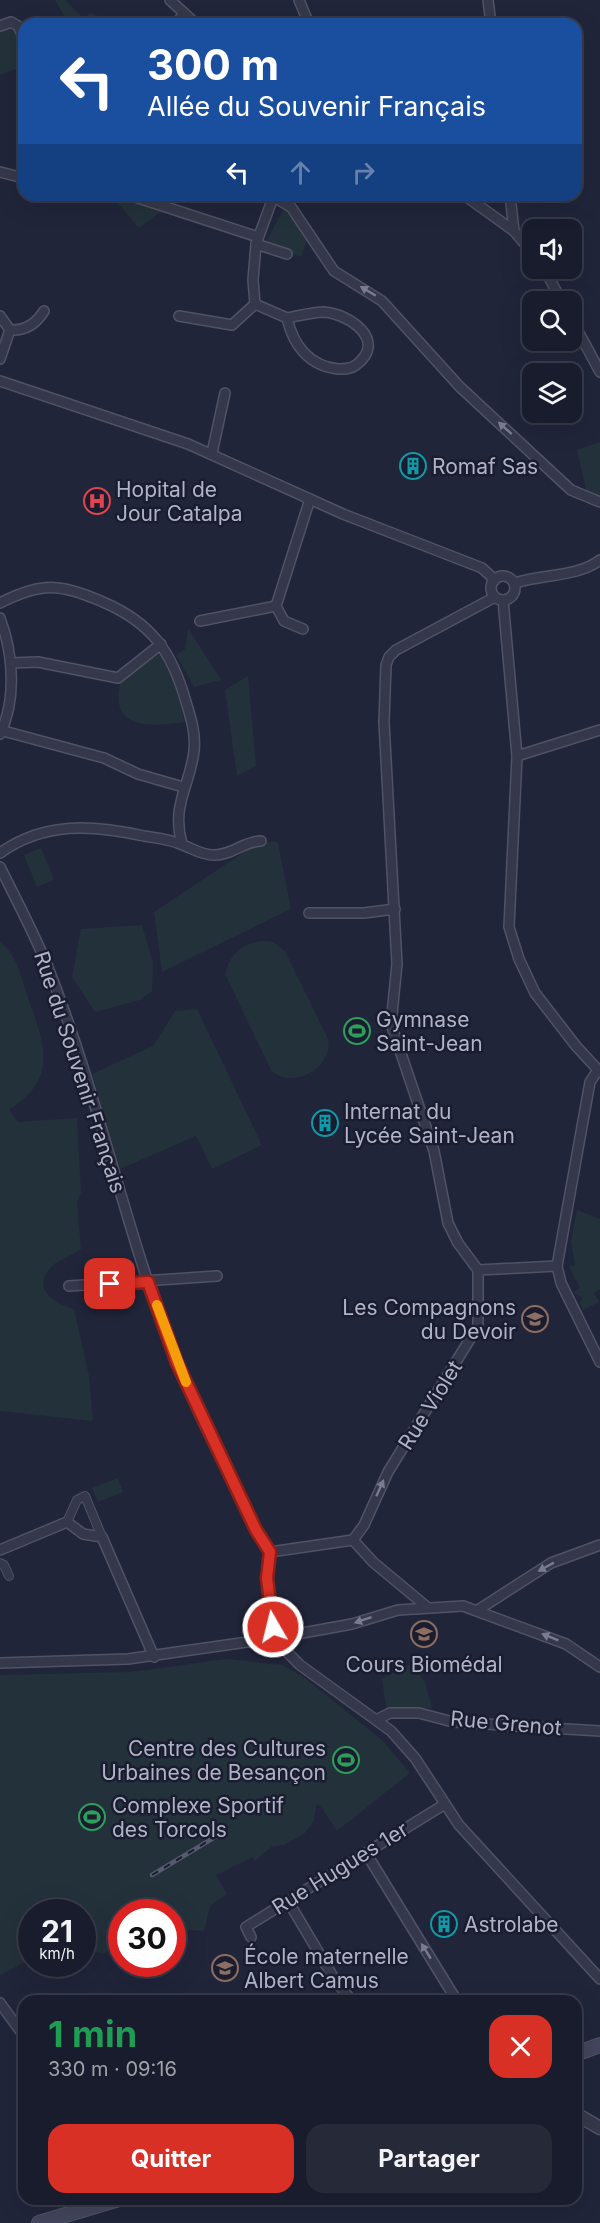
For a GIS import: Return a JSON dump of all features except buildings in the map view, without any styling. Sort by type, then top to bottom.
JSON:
[{"type":"main road","points":[[582,2052],[600,2045]]},
{"type":"main road","points":[[39,2223],[99,2205]]},
{"type":"street","points":[[170,0],[189,18]]},
{"type":"street","points":[[299,0],[306,18]]},
{"type":"street","points":[[488,0],[490,18]]},
{"type":"street","points":[[180,18],[184,13]]},
{"type":"street","points":[[0,26],[10,22],[18,26]]},
{"type":"street","points":[[0,172],[18,176]]},
{"type":"street","points":[[146,201],[257,240],[287,254]]},
{"type":"street","points":[[255,304],[253,280],[257,240],[272,201]]},
{"type":"street","points":[[282,201],[291,207],[334,271],[382,301],[460,387],[571,490],[600,502]]},
{"type":"street","points":[[472,201],[513,231],[522,241]]},
{"type":"street","points":[[510,201],[513,231]]},
{"type":"street","points":[[178,316],[232,325],[255,304]]},
{"type":"street","points":[[255,304],[287,318],[326,312],[347,319],[363,329],[368,342],[364,358],[353,368],[319,366],[297,346],[287,318]]},
{"type":"street","points":[[0,316],[10,330],[20,331],[32,325],[44,311]]},
{"type":"street","points":[[0,360],[10,330]]},
{"type":"street","points":[[582,339],[600,372]]},
{"type":"street","points":[[0,381],[212,453],[310,500],[476,566],[495,580]]},
{"type":"street","points":[[212,453],[225,393]]},
{"type":"street","points":[[303,628],[284,621],[276,606],[310,500]]},
{"type":"street","points":[[514,583],[543,575],[580,571],[600,560]]},
{"type":"street","points":[[557,1266],[478,1270],[458,1243],[448,1223],[434,1151],[393,1031],[397,964],[384,722],[386,665],[396,650],[499,598],[514,595],[514,583],[506,576],[495,580],[491,590],[499,598],[517,756],[509,927],[519,959],[535,993],[576,1046],[599,1071],[588,1093],[557,1266],[561,1283],[600,1362]]},
{"type":"street","points":[[0,603],[28,589],[42,586],[71,589],[123,610],[161,644],[177,670],[194,735],[194,751],[178,812],[182,844]]},
{"type":"street","points":[[200,621],[276,606]]},
{"type":"street","points":[[0,618],[11,663],[10,696],[1,732],[104,758],[138,774],[183,787]]},
{"type":"street","points":[[11,663],[38,662],[118,678],[161,644]]},
{"type":"street","points":[[517,756],[600,730]]},
{"type":"street","points":[[0,853],[31,837],[68,826],[103,827],[182,844],[195,851],[213,855],[230,853],[250,841],[261,841]]},
{"type":"street","name":"Rue du Souvenir Français","points":[[0,867],[35,937],[55,987],[148,1282],[177,1363],[256,1530],[270,1552]]},
{"type":"street","points":[[309,913],[364,914],[394,909]]},
{"type":"street","name":"Rue Violet","points":[[353,1540],[364,1525],[388,1472],[478,1326],[478,1270]]},
{"type":"street","points":[[69,1286],[217,1276]]},
{"type":"street","points":[[0,1550],[66,1522],[78,1500],[85,1496],[154,1657]]},
{"type":"street","points":[[66,1522],[83,1534],[102,1537]]},
{"type":"street","points":[[273,1627],[267,1578],[270,1552],[353,1540],[374,1562],[427,1607]]},
{"type":"street","points":[[478,1610],[551,1563],[600,1545]]},
{"type":"street","points":[[0,1563],[4,1565],[9,1576]]},
{"type":"street","points":[[286,1636],[352,1624],[398,1610],[463,1606],[567,1644],[600,1667]]},
{"type":"street","points":[[261,1640],[266,1630],[273,1627],[280,1628],[286,1636]]},
{"type":"street","points":[[283,1648],[286,1636]]},
{"type":"street","points":[[0,1663],[154,1657],[261,1640]]},
{"type":"street","points":[[261,1640],[272,1652],[283,1648]]},
{"type":"street","points":[[283,1648],[300,1665],[378,1719],[415,1758],[459,1825],[600,1979]]},
{"type":"street","name":"Rue Grenot","points":[[378,1719],[390,1713],[419,1713],[453,1722],[600,1731]]},
{"type":"street","name":"Rue Hugues 1er","points":[[251,1937],[246,1927],[445,1804]]},
{"type":"street","points":[[366,1853],[453,1995]]},
{"type":"street","points":[[288,1901],[335,1980],[347,1995]]},
{"type":"street","points":[[0,2003],[18,2028]]},
{"type":"street","points":[[582,2118],[600,2128]]},
{"type":"shaded area","points":[[55,0],[65,0],[83,18],[66,18]]},
{"type":"shaded area","points":[[90,13],[104,18],[85,18]]},
{"type":"shaded area","points":[[4,28],[15,31],[18,37],[18,68],[0,75],[0,32]]},
{"type":"shaded area","points":[[116,201],[128,201],[163,210],[139,228]]},
{"type":"shaded area","points":[[284,208],[307,240],[301,257],[266,242]]},
{"type":"shaded area","points":[[600,442],[600,496],[587,493],[577,450]]},
{"type":"shaded area","points":[[188,628],[221,680],[194,687],[176,655],[185,649]]},
{"type":"shaded area","points":[[160,654],[173,679],[185,722],[148,724],[128,718],[122,711],[119,700],[120,684],[109,681],[126,678],[155,655]]},
{"type":"shaded area","points":[[248,676],[256,766],[237,776],[225,690]]},
{"type":"shaded area","points":[[274,841],[278,843],[291,909],[162,972],[154,912],[253,846]]},
{"type":"shaded area","points":[[41,848],[54,880],[37,887],[24,855]]},
{"type":"shaded area","points":[[142,925],[153,963],[152,991],[140,1000],[95,1012],[72,977],[81,929]]},
{"type":"shaded area","points":[[264,941],[273,942],[285,951],[328,1039],[325,1059],[310,1073],[300,1077],[280,1076],[271,1070],[225,974],[238,950]]},
{"type":"shaded area","points":[[0,942],[11,953],[20,973],[39,1029],[44,1058],[42,1072],[36,1085],[25,1098],[9,1110],[18,1122],[77,1118],[81,1193],[77,1202],[81,1249],[52,1266],[43,1281],[47,1294],[52,1299],[74,1309],[89,1376],[93,1421],[0,1411]]},
{"type":"shaded area","points":[[197,1009],[262,1145],[212,1169],[196,1136],[120,1169],[92,1074],[153,1046],[175,1011]]},
{"type":"shaded area","points":[[577,1210],[600,1219],[600,1289],[594,1293],[599,1302],[583,1310],[580,1303],[583,1297],[573,1293],[580,1288],[569,1267],[575,1265],[571,1241]]},
{"type":"shaded area","points":[[118,1478],[123,1492],[98,1502],[92,1488]]},
{"type":"shaded area","name":"Complexe Sportif des Torcols","points":[[226,1659],[282,1665],[305,1678],[382,1740],[410,1773],[337,1831],[319,1804],[316,1806],[314,1821],[304,1834],[284,1845],[271,1847],[255,1861],[253,1857],[216,1875],[227,1894],[210,1906],[204,1931],[186,1930],[186,1899],[108,1899],[108,1952],[103,1954],[96,1952],[96,1899],[18,1899],[18,1966],[0,1975],[0,1675],[132,1672]]},
{"type":"shaded area","points":[[412,1664],[425,1683],[432,1708],[386,1708],[382,1679]]},
{"type":"railway","points":[[152,1875],[225,1831]]},
{"type":"slow traffic","points":[[157,1305],[186,1382]]},
{"type":"place","name":"Romaf Sas","points":[[413,466]]},
{"type":"place","name":"Hopital de Jour Catalpa","points":[[97,501]]},
{"type":"place","name":"Gymnase Saint-Jean","points":[[357,1031]]},
{"type":"place","name":"Internat du Lycée Saint-Jean","points":[[325,1123]]},
{"type":"place","name":"Les Compagnons du Devoir","points":[[535,1319]]},
{"type":"place","name":"Cours Biomédal","points":[[424,1634]]},
{"type":"place","name":"Centre des Cultures Urbaines de Besançon","points":[[346,1760]]},
{"type":"place","name":"Complexe Sportif des Torcols","points":[[92,1817]]},
{"type":"place","name":"Astrolabe","points":[[444,1924]]},
{"type":"place","name":"École maternelle Albert Camus","points":[[225,1968]]},
{"type":"route","points":[[110,1284],[148,1282],[177,1363],[256,1530],[270,1552],[267,1578],[273,1627]]}]
